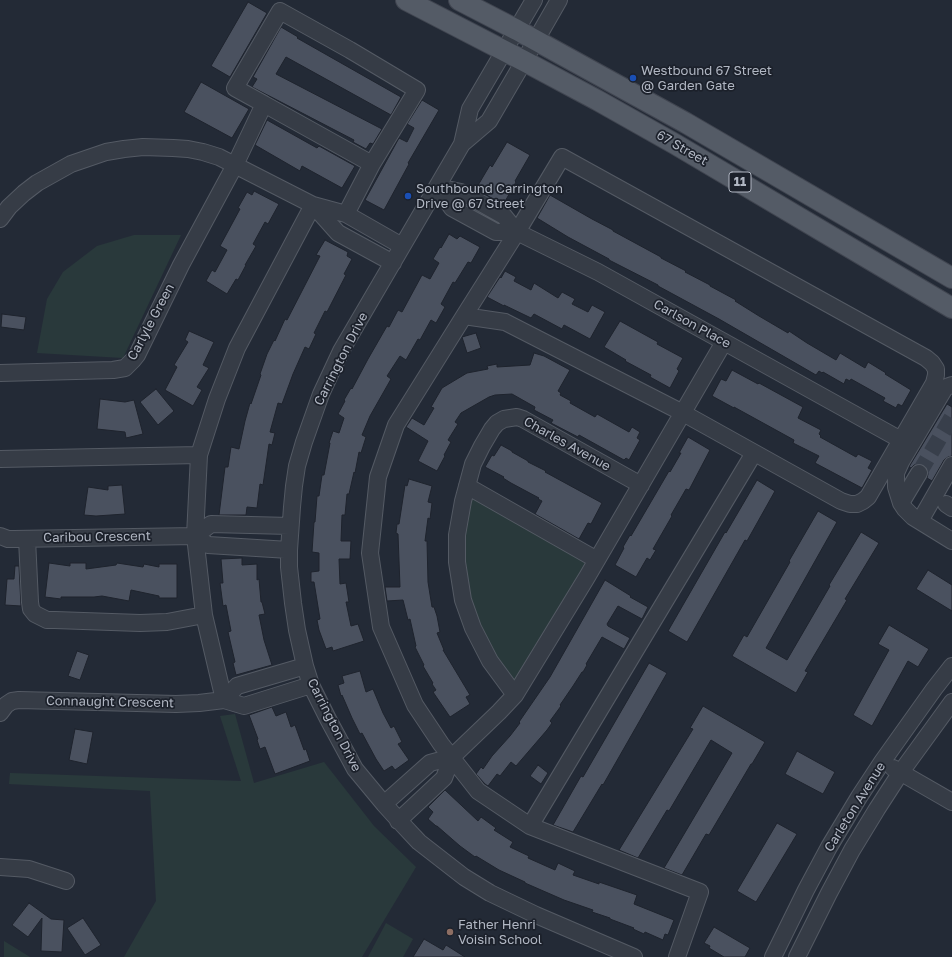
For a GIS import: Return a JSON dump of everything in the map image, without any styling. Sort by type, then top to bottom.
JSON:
[{"type":"main road","name":"67 Street","points":[[406,0],[597,100],[675,144],[952,308]]},
{"type":"main road","name":"67 Street","points":[[458,0],[536,40],[686,123],[952,278]]},
{"type":"street","name":"Carrington Drive","points":[[462,144],[470,109],[534,0]]},
{"type":"street","name":"Carrington Drive","points":[[559,0],[489,120],[462,144],[436,187],[342,351],[321,394],[297,466],[292,500],[289,567],[297,630],[311,685],[355,769],[398,820],[419,842],[464,877],[490,893],[605,951],[634,957]]},
{"type":"street","points":[[346,214],[372,164],[417,90],[280,11],[235,88],[372,164]]},
{"type":"street","name":"Carlyle Green","points":[[0,373],[113,370],[125,368],[128,365],[137,355],[181,265],[235,165],[264,104]]},
{"type":"street","points":[[0,219],[9,207],[24,193],[37,183],[71,164],[106,152],[124,149],[143,147],[188,149],[219,157],[313,205],[346,214],[402,246]]},
{"type":"street","points":[[464,316],[505,322],[683,413],[841,501],[850,504],[857,504],[868,496],[934,383],[936,369],[932,362],[912,350],[562,157],[517,232],[464,316],[396,425],[378,477],[370,553],[381,627],[415,705],[441,744],[478,791],[530,826],[700,892],[677,957]]},
{"type":"street","name":"Carlson Place","points":[[436,187],[452,208],[470,218],[496,232],[517,232],[598,272],[901,440]]},
{"type":"street","points":[[313,205],[338,232],[393,263]]},
{"type":"street","points":[[224,700],[204,614],[195,536],[199,455],[217,399],[237,348],[313,205]]},
{"type":"street","points":[[398,820],[444,778],[452,757],[515,695],[562,620],[724,342]]},
{"type":"street","points":[[952,385],[945,388],[901,462],[896,474],[896,487],[905,509],[913,517],[952,541]]},
{"type":"street","name":"Charles Avenue","points":[[515,695],[490,662],[473,628],[464,600],[457,562],[457,535],[462,501],[479,452],[492,429],[497,423],[504,419],[517,417],[524,419],[641,485]]},
{"type":"street","points":[[530,826],[754,453]]},
{"type":"street","points":[[0,459],[199,455]]},
{"type":"street","points":[[920,521],[952,465]]},
{"type":"street","points":[[902,503],[919,473]]},
{"type":"street","points":[[467,486],[597,560]]},
{"type":"street","points":[[195,536],[211,524],[290,526]]},
{"type":"street","name":"Caribou Crescent","points":[[0,536],[8,539],[27,539],[195,536],[208,545],[289,550]]},
{"type":"street","points":[[27,539],[31,609],[34,614],[48,620],[140,623],[167,622],[204,614]]},
{"type":"street","points":[[224,700],[237,686],[305,666]]},
{"type":"street","name":"Carleton Avenue","points":[[773,957],[829,847],[859,797],[882,762],[952,666]]},
{"type":"street","name":"Connaught Crescent","points":[[0,713],[6,704],[19,700],[199,704],[224,700],[244,706],[311,685]]},
{"type":"street","name":"Carleton Avenue","points":[[797,957],[849,856],[877,809],[901,772],[941,715],[952,702]]},
{"type":"street","points":[[384,804],[430,763],[452,757]]},
{"type":"street","points":[[882,762],[952,802]]},
{"type":"street","points":[[0,868],[29,869],[66,881]]},
{"type":"shaded area","points":[[134,235],[181,235],[123,358],[37,353],[47,299],[63,272],[97,246]]},
{"type":"shaded area","points":[[465,491],[593,567],[515,695],[463,600]]},
{"type":"shaded area","points":[[235,714],[254,783],[324,762],[374,826],[416,867],[362,957],[124,957],[156,901],[150,791],[9,784],[10,773],[241,781],[220,716]]},
{"type":"shaded area","points":[[386,923],[413,939],[403,957],[368,957]]},
{"type":"shaded area","points":[[4,941],[30,957],[4,957]]},
{"type":"building","points":[[248,2],[267,13],[230,77],[211,66]]},
{"type":"building","points":[[281,27],[298,37],[297,38],[401,97],[391,115],[286,57],[276,74],[382,129],[373,144],[370,143],[366,149],[353,142],[354,140],[252,87],[257,79],[253,77]]},
{"type":"building","points":[[201,82],[249,109],[232,138],[184,112]]},
{"type":"building","points":[[422,100],[439,110],[408,163],[409,164],[384,210],[365,200],[399,138],[407,142],[414,128],[407,124]]},
{"type":"building","points":[[267,120],[317,148],[319,146],[355,166],[342,188],[302,166],[300,171],[255,145]]},
{"type":"building","points":[[507,142],[530,155],[503,205],[485,194],[486,192],[477,187],[490,165],[492,167]]},
{"type":"building","points":[[254,191],[279,204],[268,224],[265,222],[253,244],[256,246],[246,265],[238,280],[236,279],[227,294],[206,281],[212,270],[215,272],[227,250],[220,246],[240,209],[238,208],[247,192],[252,195]]},
{"type":"building","points":[[550,195],[686,271],[685,272],[736,300],[735,301],[759,316],[788,333],[789,331],[836,360],[840,353],[865,368],[868,362],[911,390],[902,406],[898,404],[896,408],[883,401],[885,398],[851,379],[850,381],[846,379],[844,384],[823,372],[822,373],[819,371],[816,375],[658,285],[568,237],[537,218]]},
{"type":"building","points":[[449,234],[457,239],[460,236],[480,247],[471,263],[468,262],[455,283],[453,282],[441,304],[445,307],[436,323],[431,320],[420,340],[418,339],[406,360],[400,356],[387,376],[391,379],[370,416],[362,435],[366,437],[361,453],[359,452],[349,494],[347,494],[345,515],[342,515],[341,541],[351,541],[350,559],[339,559],[340,584],[346,583],[349,602],[346,602],[351,626],[358,624],[364,641],[333,651],[332,647],[326,649],[317,620],[320,619],[314,582],[311,582],[311,572],[319,571],[319,553],[312,552],[314,522],[317,496],[319,496],[322,475],[324,475],[329,443],[333,431],[339,433],[344,418],[338,414],[345,401],[344,400],[351,388],[352,389],[387,326],[389,327],[398,310],[402,312],[422,275],[430,279],[439,263],[433,259]]},
{"type":"building","points":[[325,240],[348,252],[347,256],[352,259],[344,274],[346,275],[327,312],[325,311],[314,333],[316,334],[309,349],[305,347],[282,404],[278,403],[270,432],[275,433],[272,445],[269,444],[263,485],[260,484],[257,508],[247,507],[246,515],[219,515],[225,467],[228,467],[231,447],[239,449],[250,403],[251,404],[267,354],[285,319],[287,320],[320,256],[316,255]]},
{"type":"building","points":[[505,271],[516,277],[514,281],[531,290],[534,283],[558,298],[562,292],[575,299],[572,304],[588,312],[592,305],[605,312],[590,339],[564,325],[562,329],[534,314],[531,318],[487,297]]},
{"type":"building","points":[[2,314],[26,317],[24,330],[1,327]]},
{"type":"building","points":[[620,321],[683,358],[677,369],[679,371],[670,388],[650,377],[651,375],[625,361],[626,360],[604,347]]},
{"type":"building","points":[[189,331],[214,342],[203,365],[209,368],[197,387],[202,390],[193,406],[165,390],[177,367],[174,365],[188,342],[185,340]]},
{"type":"building","points":[[476,333],[481,348],[467,353],[462,337]]},
{"type":"building","points":[[534,353],[544,356],[570,370],[558,391],[561,393],[560,395],[571,401],[570,403],[595,417],[597,414],[629,432],[632,427],[640,432],[637,438],[640,440],[629,460],[626,458],[624,460],[579,435],[578,437],[551,423],[553,420],[534,410],[535,407],[512,394],[495,395],[489,397],[461,413],[455,422],[458,424],[448,440],[451,442],[437,471],[418,461],[428,441],[406,427],[412,418],[424,425],[434,408],[431,407],[442,388],[467,373],[488,369],[487,366],[497,364],[497,367],[530,365]]},
{"type":"building","points":[[732,370],[803,407],[798,418],[821,430],[819,434],[821,436],[820,437],[856,457],[858,454],[872,461],[868,468],[872,470],[862,488],[815,463],[819,456],[793,443],[794,440],[712,396],[721,379],[726,381]]},
{"type":"building","points":[[156,389],[174,411],[158,425],[140,402]]},
{"type":"building","points":[[100,399],[125,402],[134,400],[143,434],[126,438],[125,432],[97,429]]},
{"type":"building","points":[[947,404],[952,407],[952,456],[944,460],[932,481],[927,478],[927,469],[924,465],[919,464],[914,465],[911,468],[909,467]]},
{"type":"building","points":[[688,437],[710,450],[689,490],[686,489],[671,515],[672,516],[653,549],[656,550],[650,560],[647,558],[636,577],[615,565],[624,548],[623,547],[669,471],[670,472]]},
{"type":"building","points":[[501,445],[528,462],[546,471],[545,472],[602,503],[591,524],[588,523],[579,539],[535,514],[542,501],[538,499],[539,498],[485,467],[492,455],[494,456]]},
{"type":"building","points":[[409,479],[432,486],[428,502],[432,503],[430,519],[428,518],[425,541],[427,541],[428,582],[432,607],[434,607],[437,616],[440,632],[437,633],[443,650],[470,695],[466,697],[470,704],[450,717],[433,692],[436,690],[415,647],[410,619],[408,620],[403,600],[387,601],[385,587],[400,587],[398,534],[396,533],[397,524],[399,524],[405,485],[407,486]]},
{"type":"building","points":[[757,480],[775,491],[747,541],[745,540],[687,642],[668,631]]},
{"type":"building","points":[[122,485],[125,514],[96,516],[84,515],[88,487],[108,490],[108,486]]},
{"type":"building","points":[[818,511],[837,522],[766,648],[787,660],[861,532],[879,543],[845,599],[847,600],[805,671],[808,672],[796,693],[732,656],[744,635],[747,637]]},
{"type":"building","points":[[242,558],[242,565],[257,564],[257,580],[259,579],[261,602],[265,614],[259,615],[264,640],[272,665],[236,675],[233,663],[235,662],[228,632],[231,631],[226,605],[223,606],[220,583],[223,583],[221,559]]},
{"type":"building","points":[[49,563],[70,566],[70,563],[86,563],[86,569],[116,565],[117,563],[143,567],[144,564],[159,567],[159,564],[177,564],[177,598],[159,598],[159,596],[131,590],[129,601],[102,596],[61,597],[61,599],[45,597]]},
{"type":"building","points":[[15,566],[19,566],[21,606],[5,605],[7,579],[14,579]]},
{"type":"building","points":[[928,570],[952,585],[952,611],[916,589]]},
{"type":"building","points":[[605,580],[648,607],[642,619],[618,606],[607,624],[630,638],[624,649],[602,637],[583,672],[550,721],[552,723],[547,730],[516,766],[511,762],[500,776],[497,774],[488,786],[476,774],[481,767],[483,769],[520,723],[519,722],[550,677]]},
{"type":"building","points":[[889,625],[929,649],[918,667],[908,661],[872,726],[853,715],[889,650],[878,644]]},
{"type":"building","points":[[77,651],[89,655],[80,680],[68,676]]},
{"type":"building","points":[[649,663],[667,673],[603,785],[602,784],[573,832],[553,825],[581,776],[583,777]]},
{"type":"building","points":[[360,671],[366,692],[373,689],[391,728],[394,726],[402,742],[398,744],[409,760],[395,770],[392,766],[384,771],[362,733],[360,734],[342,695],[341,696],[338,685],[344,683],[342,676]]},
{"type":"building","points":[[703,706],[765,742],[709,835],[706,834],[682,875],[664,868],[732,753],[711,740],[669,811],[667,810],[638,858],[619,850],[693,729],[690,728]]},
{"type":"building","points":[[272,707],[276,716],[286,712],[291,727],[295,725],[304,750],[306,749],[310,761],[275,774],[265,747],[260,749],[249,715]]},
{"type":"building","points":[[75,729],[93,732],[87,764],[69,760]]},
{"type":"building","points":[[797,751],[835,772],[823,794],[785,774]]},
{"type":"building","points":[[538,765],[548,773],[541,784],[530,776]]},
{"type":"building","points":[[445,790],[478,821],[481,817],[496,828],[494,830],[513,842],[510,847],[529,856],[528,858],[555,870],[558,863],[575,871],[573,875],[637,895],[634,904],[674,920],[668,935],[665,934],[663,940],[645,932],[644,934],[633,929],[634,928],[592,912],[593,910],[564,900],[525,883],[476,856],[475,857],[428,819],[433,812],[428,807]]},
{"type":"building","points":[[777,823],[797,834],[756,902],[737,891]]},
{"type":"building","points":[[29,903],[51,919],[64,920],[62,952],[41,951],[42,918],[28,937],[12,925]]},
{"type":"building","points":[[83,918],[101,945],[85,955],[67,928]]},
{"type":"building","points":[[714,927],[750,948],[745,957],[724,957],[709,948],[710,946],[704,943]]},
{"type":"building","points":[[424,939],[443,950],[446,945],[465,957],[413,957]]},
{"type":"tunnel","points":[[919,473],[952,417]]},
{"type":"place","name":"Westbound 67 Street @ Garden Gate","points":[[633,78]]},
{"type":"place","name":"Southbound Carrington Drive @ 67 Street","points":[[408,196]]},
{"type":"place","name":"Father Henri Voisin School","points":[[450,932]]}]
